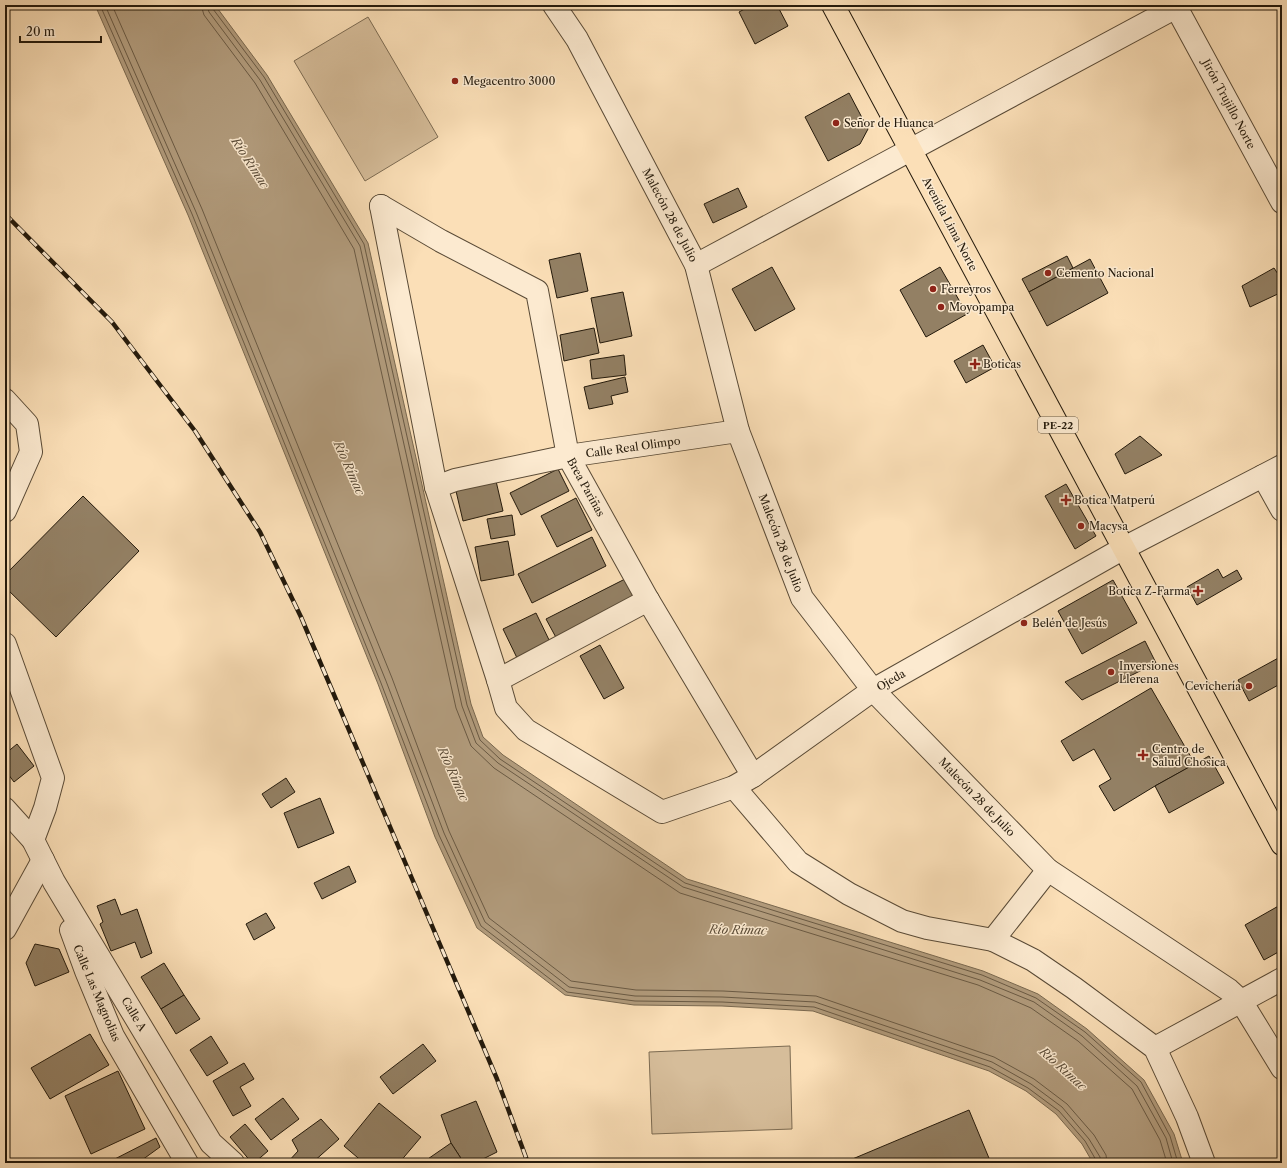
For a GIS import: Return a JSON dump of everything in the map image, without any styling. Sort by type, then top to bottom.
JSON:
[{"type":"highway","name":"Avenida Lima Norte","points":[[833,5],[1282,844]]},
{"type":"street","name":"Malecón 28 de Julio","points":[[554,5],[577,40],[696,265],[738,431],[802,598],[873,690],[1048,870],[1229,990],[1241,1001],[1282,1068]]},
{"type":"street","points":[[696,265],[911,151],[1177,6]]},
{"type":"street","name":"Jirón Trujillo Norte","points":[[1177,6],[1282,202]]},
{"type":"street","name":"Brea Pariñas","points":[[436,487],[381,206],[537,291],[568,456],[648,600],[753,776]]},
{"type":"street","points":[[5,400],[27,424],[31,452],[5,511]]},
{"type":"street","name":"Calle Real Olimpo","points":[[436,487],[455,480],[568,456],[738,431]]},
{"type":"street","points":[[1273,471],[1282,510]]},
{"type":"street","name":"Ojeda","points":[[498,680],[506,708],[526,730],[662,812],[734,787],[753,776],[873,690],[1124,548],[1273,471]]},
{"type":"street","points":[[436,487],[498,680],[648,600]]},
{"type":"street","points":[[5,644],[53,778],[45,808],[33,840]]},
{"type":"street","points":[[734,787],[798,862],[849,894],[902,921],[926,928],[993,940],[1038,964],[1074,988],[1155,1048],[1188,1117],[1204,1163]]},
{"type":"street","name":"Calle A","points":[[5,809],[33,840],[54,882],[211,1143],[233,1163]]},
{"type":"street","points":[[5,929],[43,860]]},
{"type":"street","points":[[993,940],[1048,870]]},
{"type":"street","name":"Calle Las Magnolias","points":[[54,882],[86,971],[113,1036],[186,1163]]},
{"type":"street","points":[[1155,1048],[1282,979]]},
{"type":"shaded area","points":[[368,17],[438,137],[365,181],[294,61]]},
{"type":"shaded area","points":[[790,1046],[792,1129],[652,1134],[649,1052]]},
{"type":"water","name":"Río Rímac","points":[[95,5],[215,5],[267,75],[368,243],[471,704],[483,737],[503,755],[687,879],[983,971],[1038,994],[1087,1029],[1144,1080],[1174,1134],[1183,1163],[1093,1163],[1082,1144],[1056,1114],[1026,1091],[989,1071],[813,1011],[722,1006],[634,1005],[565,995],[477,928],[435,837],[378,684],[188,215]]},
{"type":"building","points":[[752,5],[777,5],[788,26],[755,44],[739,12]]},
{"type":"building","name":"Señor de Huanca","points":[[849,93],[868,129],[860,144],[828,161],[805,117]]},
{"type":"building","points":[[738,188],[747,207],[713,223],[704,204]]},
{"type":"building","points":[[580,253],[588,291],[557,298],[549,260]]},
{"type":"building","name":"Cemento Nacional","points":[[1067,256],[1073,268],[1029,292],[1022,279]]},
{"type":"building","points":[[1090,259],[1108,293],[1047,326],[1029,292]]},
{"type":"building","points":[[772,267],[795,309],[755,331],[732,289]]},
{"type":"building","points":[[940,267],[967,314],[926,337],[900,290]]},
{"type":"building","points":[[1274,268],[1282,280],[1282,292],[1250,307],[1242,286]]},
{"type":"building","points":[[623,292],[632,336],[600,343],[591,298]]},
{"type":"building","points":[[594,328],[599,353],[564,361],[560,335]]},
{"type":"building","name":"Boticas","points":[[983,345],[995,367],[966,383],[954,361]]},
{"type":"building","points":[[624,355],[626,375],[592,379],[590,360]]},
{"type":"building","points":[[625,377],[628,392],[611,396],[613,404],[589,409],[584,387]]},
{"type":"building","points":[[1140,436],[1162,455],[1125,474],[1115,454]]},
{"type":"building","points":[[558,469],[569,491],[521,515],[510,493]]},
{"type":"building","points":[[496,481],[503,511],[463,521],[456,491]]},
{"type":"building","points":[[1066,484],[1096,536],[1075,549],[1045,496]]},
{"type":"building","points":[[83,496],[139,551],[56,637],[5,587],[5,575]]},
{"type":"building","points":[[576,498],[592,530],[557,547],[541,516]]},
{"type":"building","points":[[512,515],[515,535],[491,539],[487,519]]},
{"type":"building","points":[[592,537],[606,566],[532,603],[518,574]]},
{"type":"building","points":[[508,541],[514,575],[481,581],[475,547]]},
{"type":"building","points":[[1218,569],[1223,578],[1237,570],[1242,579],[1197,605],[1187,587]]},
{"type":"building","points":[[627,578],[639,603],[559,643],[546,619]]},
{"type":"building","points":[[1113,580],[1137,623],[1082,654],[1058,611]]},
{"type":"building","points":[[536,613],[551,644],[518,660],[503,629]]},
{"type":"building","name":"Inversiones Llerena","points":[[1145,641],[1156,663],[1082,700],[1065,682]]},
{"type":"building","points":[[600,645],[624,688],[604,699],[580,656]]},
{"type":"building","points":[[1282,656],[1282,683],[1249,701],[1238,680]]},
{"type":"building","name":"Centro de Salud Chosica","points":[[1151,688],[1195,764],[1114,811],[1099,786],[1111,779],[1094,749],[1073,761],[1061,741]]},
{"type":"building","points":[[17,744],[34,766],[14,782],[5,770],[5,754]]},
{"type":"building","points":[[1209,756],[1224,783],[1169,813],[1155,786]]},
{"type":"building","points":[[286,778],[295,792],[271,808],[262,794]]},
{"type":"building","points":[[320,798],[334,833],[298,848],[284,813]]},
{"type":"building","points":[[349,866],[356,882],[322,899],[314,883]]},
{"type":"building","points":[[115,899],[121,915],[137,909],[152,953],[141,958],[135,942],[111,951],[100,924],[103,922],[97,906]]},
{"type":"building","points":[[1282,904],[1282,950],[1264,960],[1245,925]]},
{"type":"building","points":[[266,913],[275,928],[254,940],[246,924]]},
{"type":"building","points":[[35,944],[59,949],[69,972],[35,986],[26,963]]},
{"type":"building","points":[[164,963],[184,995],[161,1009],[141,977]]},
{"type":"building","points":[[184,995],[200,1019],[176,1034],[161,1009]]},
{"type":"building","points":[[90,1034],[109,1065],[50,1099],[31,1068]]},
{"type":"building","points":[[211,1036],[228,1063],[207,1076],[190,1050]]},
{"type":"building","points":[[423,1044],[436,1061],[393,1094],[380,1077]]},
{"type":"building","points":[[244,1063],[254,1079],[240,1087],[251,1106],[233,1116],[213,1081]]},
{"type":"building","points":[[118,1071],[145,1129],[91,1154],[65,1096]]},
{"type":"building","points":[[283,1098],[299,1119],[271,1140],[255,1119]]},
{"type":"building","points":[[476,1101],[497,1152],[475,1163],[464,1163],[451,1143],[441,1115]]},
{"type":"building","points":[[379,1103],[421,1137],[399,1163],[364,1163],[344,1146]]},
{"type":"building","points":[[969,1110],[991,1163],[843,1163]]},
{"type":"building","points":[[321,1119],[339,1139],[312,1163],[287,1163],[298,1151],[292,1140]]},
{"type":"building","points":[[245,1124],[268,1151],[254,1163],[252,1163],[230,1137]]},
{"type":"building","points":[[156,1138],[160,1147],[142,1160],[143,1163],[107,1163]]},
{"type":"building","points":[[451,1143],[464,1163],[422,1163]]},
{"type":"railway","points":[[5,214],[112,322],[195,431],[260,532],[301,617],[497,1079],[528,1163]]},
{"type":"place","name":"Megacentro 3000","points":[[455,81]]},
{"type":"place","name":"Señor de Huanca","points":[[836,123]]},
{"type":"place","name":"Cemento Nacional","points":[[1048,273]]},
{"type":"place","name":"Ferreyros","points":[[933,289]]},
{"type":"place","name":"Moyopampa","points":[[941,307]]},
{"type":"place","name":"Boticas","points":[[975,364]]},
{"type":"place","name":"Botica Matperú","points":[[1066,500]]},
{"type":"place","name":"Macysa","points":[[1081,526]]},
{"type":"place","name":"Botica Z-Farma","points":[[1198,591]]},
{"type":"place","name":"Belén de Jesús","points":[[1024,623]]},
{"type":"place","name":"Inversiones Llerena","points":[[1111,672]]},
{"type":"place","name":"Cevichería","points":[[1249,686]]},
{"type":"place","name":"Centro de Salud Chosica","points":[[1143,755]]}]
